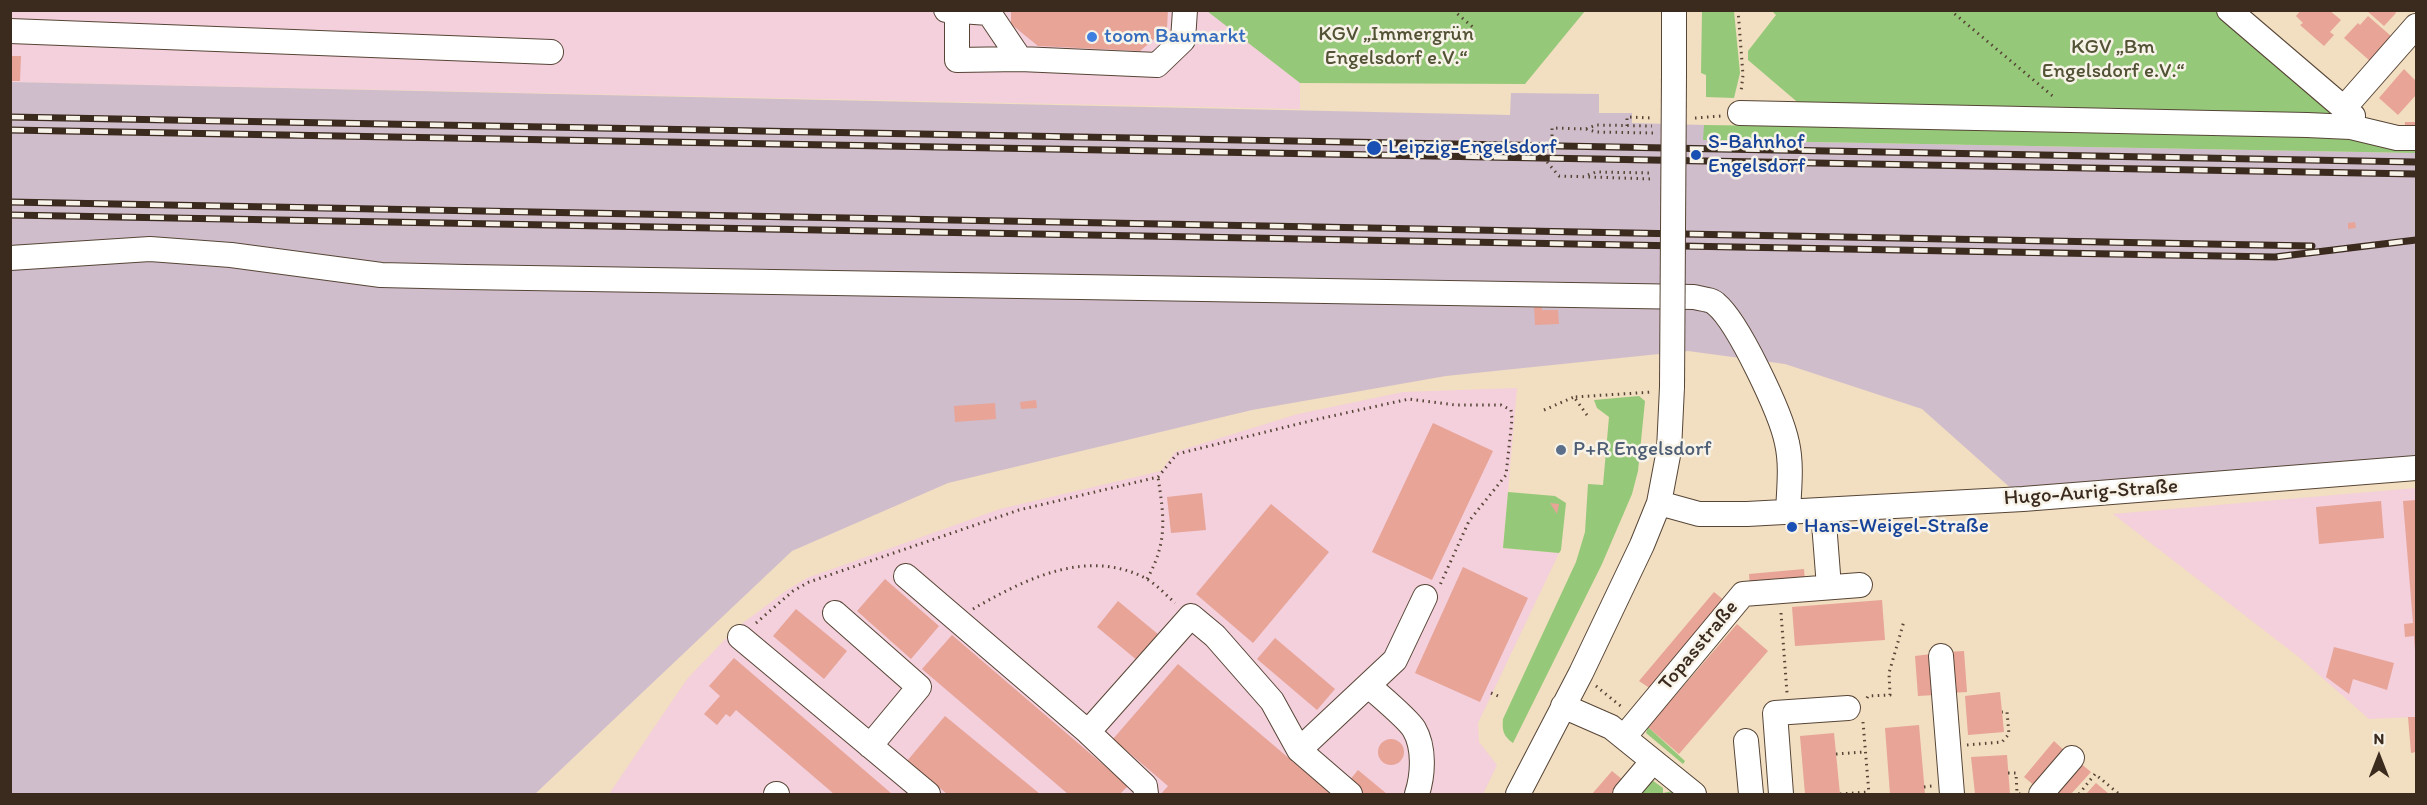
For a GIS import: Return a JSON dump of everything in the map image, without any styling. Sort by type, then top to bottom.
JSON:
[{"type":"street","points":[[946,10],[989,13],[1020,59]]},
{"type":"street","points":[[957,11],[957,60],[1020,59],[1157,64],[1184,40],[1185,10]]},
{"type":"street","points":[[1518,795],[1632,565],[1659,503],[1669,450],[1672,389],[1674,10]]},
{"type":"street","points":[[2409,10],[2416,18]]},
{"type":"street","points":[[2239,14],[2348,117],[2397,138],[2416,138]]},
{"type":"street","points":[[2348,117],[2416,26]]},
{"type":"street","points":[[10,31],[551,52]]},
{"type":"street","points":[[1740,113],[2066,120],[2348,117]]},
{"type":"street","points":[[10,258],[150,249],[231,255],[381,274],[466,277],[1694,297],[1714,302],[1728,317],[1770,396],[1787,440],[1788,512]]},
{"type":"street","name":"Hugo-Aurig-Straße","points":[[1659,503],[1699,514],[1788,512],[2023,499],[2416,468]]},
{"type":"street","points":[[1823,510],[1829,586]]},
{"type":"street","points":[[906,576],[1088,732],[1145,786],[1146,795]]},
{"type":"street","name":"Topasstraße","points":[[1624,737],[1743,594],[1860,585]]},
{"type":"street","points":[[1299,750],[1395,660],[1425,597]]},
{"type":"street","points":[[835,613],[919,687],[870,746]]},
{"type":"street","points":[[1088,732],[1191,616],[1215,636],[1272,701],[1299,750],[1350,795]]},
{"type":"street","points":[[740,637],[928,795]]},
{"type":"street","points":[[1941,656],[1952,795]]},
{"type":"street","points":[[1369,686],[1414,729],[1421,754],[1422,777],[1417,795]]},
{"type":"street","points":[[1563,706],[1611,727],[1694,795]]},
{"type":"street","points":[[1781,795],[1775,713],[1858,709]]},
{"type":"street","points":[[1746,741],[1750,795]]},
{"type":"street","points":[[2041,795],[2072,758]]},
{"type":"street","points":[[1625,795],[1653,761]]},
{"type":"path","points":[[1453,10],[1474,29]]},
{"type":"path","points":[[1738,10],[1743,75],[1740,113]]},
{"type":"path","points":[[1950,10],[2061,104],[2066,112],[2066,120]]},
{"type":"path","points":[[1586,129],[1596,125],[1638,126]]},
{"type":"path","points":[[1552,142],[1552,128],[1644,133]]},
{"type":"path","points":[[1547,162],[1559,176],[1637,179]]},
{"type":"path","points":[[1586,176],[1596,172],[1644,173]]},
{"type":"path","points":[[1544,410],[1574,397],[1672,389]]},
{"type":"path","points":[[1574,397],[1587,415]]},
{"type":"path","points":[[740,637],[793,591],[808,582],[1019,510],[1158,477],[1177,454],[1409,399],[1455,405],[1501,405],[1511,410],[1512,419],[1506,474],[1469,521],[1442,583],[1425,597]]},
{"type":"path","points":[[1147,579],[1157,560],[1163,537],[1158,477]]},
{"type":"path","points":[[956,618],[1008,589],[1042,575],[1077,566],[1109,566],[1147,579],[1191,616]]},
{"type":"path","points":[[1780,605],[1789,712]]},
{"type":"path","points":[[1840,794],[1868,793],[1865,752],[1858,709],[1868,696],[1890,694],[1889,673],[1904,621]]},
{"type":"path","points":[[1491,693],[1498,696]]},
{"type":"path","points":[[1948,747],[2002,742],[2009,734],[2007,712],[2002,712]]},
{"type":"path","points":[[1836,754],[1865,752]]},
{"type":"path","points":[[2008,773],[2016,773],[2017,793],[2020,795]]},
{"type":"path","points":[[2079,795],[2096,774],[2116,794]]},
{"type":"shaded area","points":[[1208,10],[1300,83],[1300,109],[11,82],[11,11]]},
{"type":"shaded area","points":[[11,82],[1510,115],[1511,93],[1599,94],[1599,113],[1632,113],[1632,123],[1704,125],[1704,140],[2416,153],[2416,468],[2023,499],[1922,409],[1785,364],[1688,351],[1446,376],[1252,410],[948,483],[792,551],[535,794],[11,794]]},
{"type":"shaded area","points":[[1517,388],[1503,548],[1559,553],[1478,723],[1479,742],[1497,765],[1483,794],[609,794],[687,679],[735,629],[807,578],[1000,509],[1161,471],[1175,452],[1298,414],[1403,392]]},
{"type":"shaded area","points":[[2416,488],[2416,717],[2369,719],[2300,658],[2113,514]]},
{"type":"green space","name":"KGV „Immergrün Engelsdorf e.V.“","points":[[1207,11],[1585,11],[1525,84],[1300,83]]},
{"type":"green space","points":[[1702,11],[1734,11],[1740,73],[1734,98],[1706,97],[1706,75],[1701,73]]},
{"type":"green space","name":"KGV „Bm Engelsdorf e.V.“","points":[[1772,11],[2218,11],[2345,115],[1802,106],[1748,60],[1748,51],[1776,15]]},
{"type":"green space","points":[[1704,125],[2330,133],[2416,147],[2416,153],[1703,140]]},
{"type":"green space","points":[[1639,396],[1645,401],[1638,471],[1632,494],[1602,564],[1513,743],[1504,732],[1503,719],[1576,562],[1585,532],[1588,484],[1603,485],[1609,417],[1597,408],[1594,400]]},
{"type":"green space","points":[[1508,492],[1555,496],[1566,503],[1559,553],[1503,548]]},
{"type":"green space","points":[[1648,727],[1685,761],[1683,764],[1646,733]]},
{"type":"green space","points":[[1652,780],[1663,788],[1663,793],[1673,791],[1677,794],[1640,794],[1634,789]]},
{"type":"building","name":"toom Baumarkt","points":[[1011,10],[1168,10],[1167,28],[1140,51],[1038,46],[1011,24]]},
{"type":"building","points":[[2301,10],[2329,10],[2341,20],[2330,32],[2334,35],[2324,46],[2300,25],[2303,23],[2296,16]]},
{"type":"building","points":[[2366,10],[2394,10],[2396,13],[2384,26]]},
{"type":"building","points":[[2368,16],[2391,36],[2370,61],[2344,38]]},
{"type":"building","points":[[10,56],[21,56],[20,81],[10,81]]},
{"type":"building","points":[[2404,69],[2416,81],[2416,95],[2398,115],[2379,98]]},
{"type":"building","points":[[2405,122],[2416,122],[2416,131],[2404,131]]},
{"type":"building","points":[[2355,222],[2356,228],[2348,229],[2348,223]]},
{"type":"building","points":[[1534,307],[1542,307],[1542,310],[1558,310],[1559,324],[1535,325]]},
{"type":"building","points":[[1036,400],[1037,408],[1021,409],[1020,402]]},
{"type":"building","points":[[995,403],[996,419],[955,422],[954,406]]},
{"type":"building","points":[[1433,423],[1493,451],[1432,580],[1372,552]]},
{"type":"building","points":[[1202,493],[1206,530],[1171,533],[1167,497]]},
{"type":"building","points":[[2416,500],[2415,651],[2414,636],[2405,637],[2404,624],[2413,623],[2403,501]]},
{"type":"building","points":[[2381,501],[2384,538],[2319,544],[2316,507]]},
{"type":"building","points":[[1550,503],[1559,504],[1557,514]]},
{"type":"building","points":[[1271,504],[1329,552],[1253,643],[1196,594]]},
{"type":"building","points":[[1463,567],[1528,598],[1480,702],[1415,673]]},
{"type":"building","points":[[1804,569],[1805,583],[1750,588],[1749,574]]},
{"type":"building","points":[[885,579],[939,626],[911,659],[857,611]]},
{"type":"building","points":[[1714,592],[1725,601],[1651,689],[1639,681]]},
{"type":"building","points":[[1882,600],[1885,640],[1795,646],[1792,607]]},
{"type":"building","points":[[1118,601],[1159,635],[1138,661],[1097,627]]},
{"type":"building","points":[[796,609],[847,651],[824,679],[773,636]]},
{"type":"building","points":[[1737,624],[1768,651],[1679,754],[1648,727]]},
{"type":"building","points":[[952,635],[1128,786],[1120,794],[1068,794],[922,669]]},
{"type":"building","points":[[1275,638],[1335,689],[1317,710],[1257,659]]},
{"type":"building","points":[[2334,647],[2394,663],[2387,690],[2353,679],[2349,694],[2326,677]]},
{"type":"building","points":[[1964,651],[1967,692],[1950,693],[1947,652]]},
{"type":"building","points":[[1931,654],[1935,695],[1918,696],[1915,656]]},
{"type":"building","points":[[734,658],[892,794],[834,794],[736,710],[730,717],[726,714],[717,725],[704,714],[720,696],[709,686]]},
{"type":"building","points":[[1178,664],[1331,794],[1161,794],[1168,786],[1113,739]]},
{"type":"building","points":[[2000,692],[2004,732],[1968,735],[1965,696]]},
{"type":"building","points":[[945,716],[1040,794],[947,794],[907,761]]},
{"type":"building","points":[[2408,717],[2416,717],[2416,752],[2411,753]]},
{"type":"building","points":[[1919,725],[1925,794],[1890,794],[1885,728]]},
{"type":"building","points":[[1834,733],[1840,794],[1805,794],[1800,736]]},
{"type":"building","points":[[1391,739],[1400,743],[1404,752],[1400,761],[1391,765],[1382,761],[1378,752],[1382,743]]},
{"type":"building","points":[[2054,741],[2066,752],[2036,787],[2024,777]]},
{"type":"building","points":[[2007,755],[2010,794],[1975,794],[1971,757]]},
{"type":"building","points":[[2079,762],[2091,772],[2071,794],[2051,794]]},
{"type":"building","points":[[1358,770],[1387,794],[1364,794],[1349,781]]},
{"type":"building","points":[[1612,771],[1623,780],[1611,794],[1592,794]]},
{"type":"building","points":[[2096,783],[2109,794],[2086,794]]},
{"type":"railway","points":[[10,117],[2416,162]]},
{"type":"railway","points":[[10,130],[2416,174]]},
{"type":"railway","points":[[10,202],[2312,246]]},
{"type":"railway","points":[[10,215],[2275,257],[2416,240]]},
{"type":"place","name":"toom Baumarkt","points":[[1092,37]]},
{"type":"place","name":"Leipzig-Engelsdorf","points":[[1374,148]]},
{"type":"place","name":"S-Bahnhof Engelsdorf","points":[[1696,155]]},
{"type":"place","name":"P+R Engelsdorf","points":[[1561,450]]},
{"type":"place","name":"Hans-Weigel-Straße","points":[[1792,527]]}]
